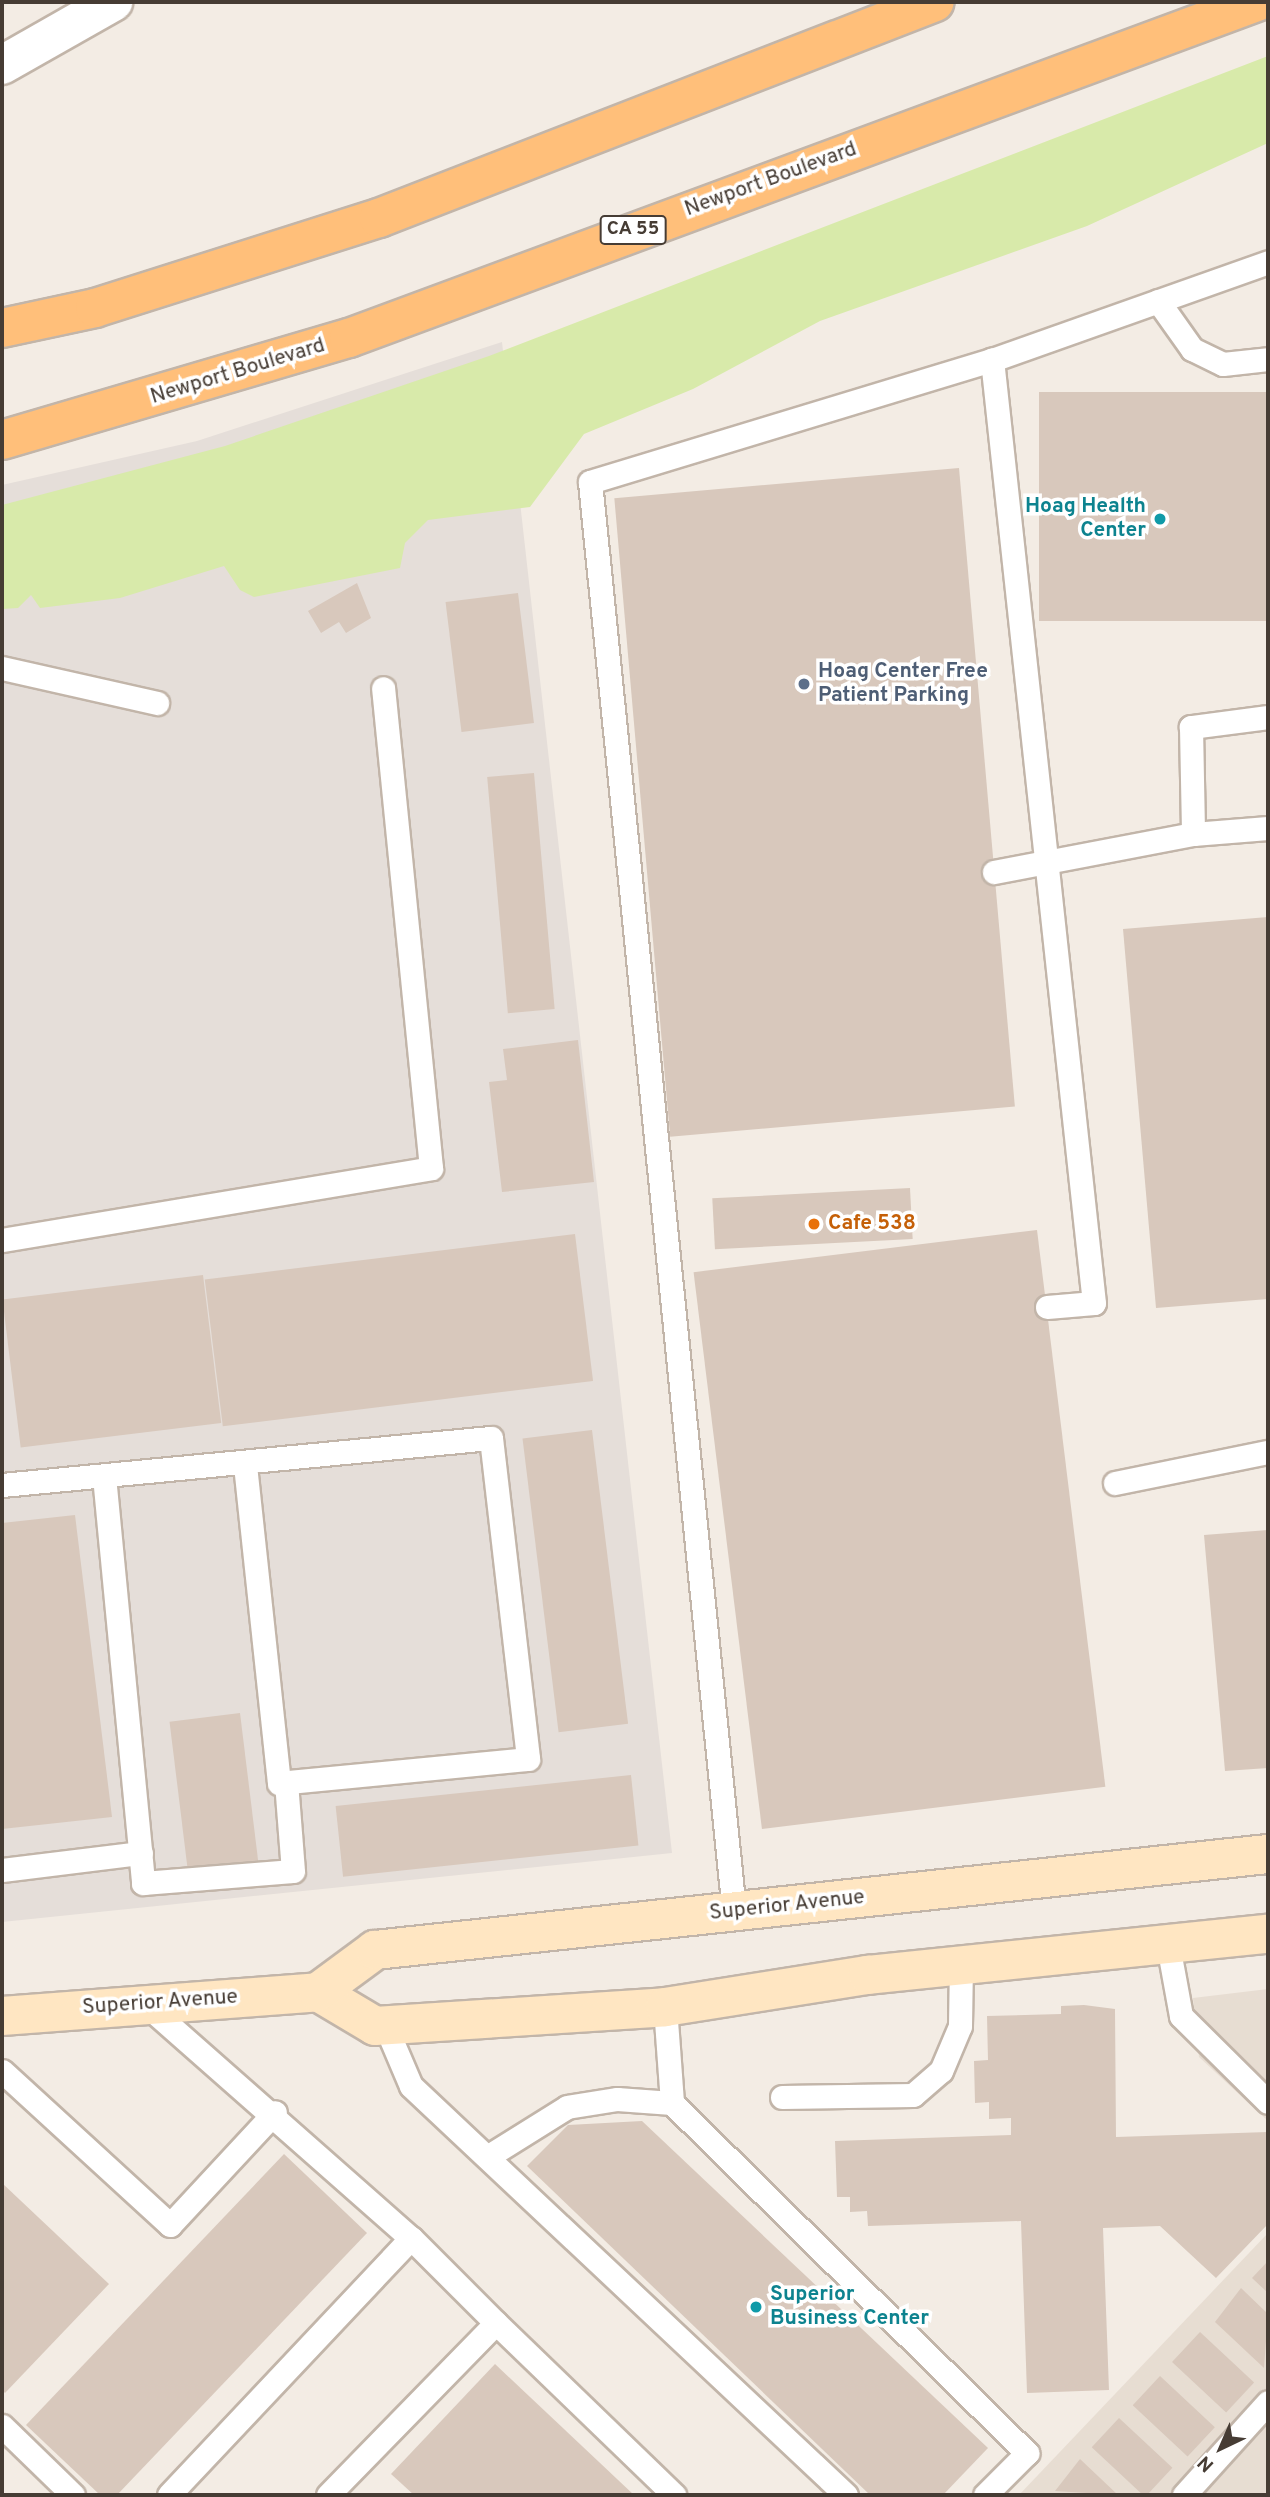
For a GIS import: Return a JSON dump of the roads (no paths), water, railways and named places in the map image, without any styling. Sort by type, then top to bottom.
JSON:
[{"type":"highway","points":[[2,328],[95,308],[379,218],[935,2]]},
{"type":"highway","name":"Newport Boulevard","points":[[2,440],[349,338],[1257,2]]},
{"type":"main road","name":"Superior Avenue","points":[[2,2016],[144,2003],[318,1992],[375,1950],[1268,1854]]},
{"type":"main road","points":[[318,1992],[375,2026],[664,2007],[961,1965],[1268,1934]]},
{"type":"street","points":[[2,65],[113,2]]},
{"type":"lane","points":[[734,1912],[590,482],[992,360],[1268,262]]},
{"type":"lane","points":[[1158,301],[1192,349],[1223,364],[1268,359]]},
{"type":"lane","points":[[992,360],[1094,1303],[1047,1307]]},
{"type":"lane","points":[[2,668],[157,703]]},
{"type":"lane","points":[[2,1240],[431,1168],[383,688]]},
{"type":"lane","points":[[1193,834],[1191,727],[1268,717]]},
{"type":"lane","points":[[994,872],[1047,865],[1193,834],[1268,828]]},
{"type":"lane","points":[[2,1485],[491,1438],[528,1759],[279,1783],[245,1463]]},
{"type":"lane","points":[[1115,1483],[1268,1452]]},
{"type":"lane","points":[[104,1476],[143,1883],[293,1871],[286,1783]]},
{"type":"lane","points":[[2,1870],[141,1853]]},
{"type":"lane","points":[[1168,1945],[1181,2016],[1268,2102]]},
{"type":"lane","points":[[782,2098],[913,2095],[941,2071],[960,2026],[961,1965]]},
{"type":"lane","points":[[144,2003],[275,2112],[411,2238],[674,2495]]},
{"type":"lane","points":[[664,2007],[672,2104]]},
{"type":"lane","points":[[385,2025],[411,2086],[846,2495]]},
{"type":"lane","points":[[2,2071],[170,2225],[275,2112]]},
{"type":"lane","points":[[487,2157],[567,2107],[617,2099],[672,2104],[1027,2453],[985,2495]]},
{"type":"lane","points":[[169,2495],[411,2238]]},
{"type":"lane","points":[[328,2495],[496,2323]]},
{"type":"lane","points":[[1184,2495],[1265,2411]]},
{"type":"lane","points":[[2,2426],[73,2495]]},
{"type":"place","name":"Hoag Health Center","points":[[1160,519]]},
{"type":"place","name":"Hoag Center Free Patient Parking","points":[[804,684]]},
{"type":"place","name":"Cafe 538","points":[[814,1224]]},
{"type":"place","name":"Superior Business Center","points":[[756,2307]]}]
